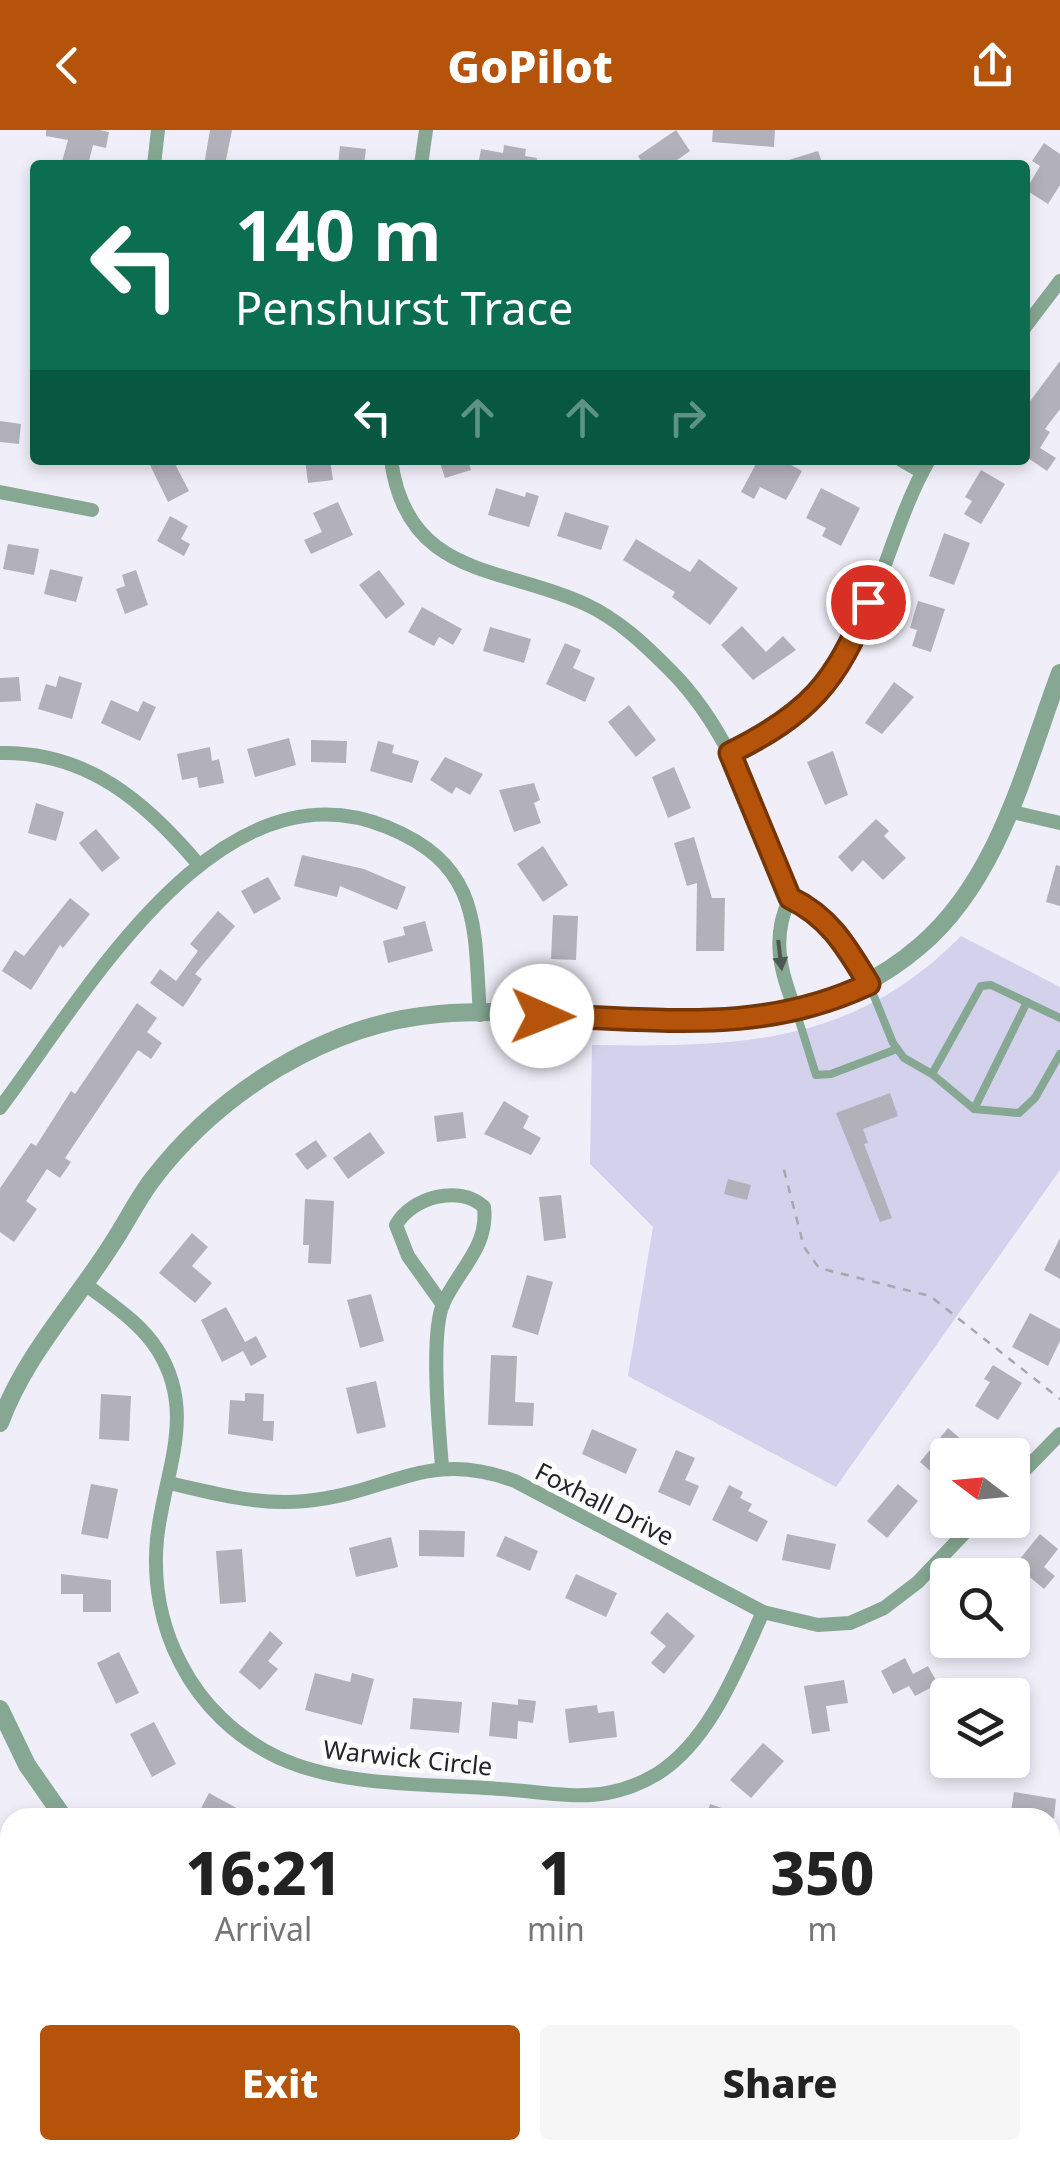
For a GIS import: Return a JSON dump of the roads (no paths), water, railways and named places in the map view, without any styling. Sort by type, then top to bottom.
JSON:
[{"type":"street","points":[[155,160],[158,130]]},
{"type":"street","points":[[422,160],[426,130]]},
{"type":"street","points":[[1030,321],[1060,281]]},
{"type":"street","points":[[393,465],[406,508],[444,552],[478,572],[557,592],[588,605],[630,632],[673,672],[730,753],[790,898],[810,908],[836,931],[869,984]]},
{"type":"street","points":[[730,753],[795,716],[830,680],[856,632],[925,466]]},
{"type":"street","points":[[0,492],[92,510]]},
{"type":"street","points":[[0,1423],[34,1354],[176,1152],[236,1096],[266,1076],[368,1030],[440,1014],[709,1022],[796,1011],[869,984],[920,946],[948,919],[981,868],[1008,811],[1060,674]]},
{"type":"street","points":[[0,753],[43,756],[96,774],[136,798],[198,865]]},
{"type":"street","points":[[1008,811],[1060,823]]},
{"type":"street","points":[[0,1108],[139,923],[198,865],[252,832],[307,816],[346,815],[395,830],[442,864],[468,901],[478,935],[480,1015]]},
{"type":"street","points":[[790,898],[780,920],[778,947],[796,1011]]},
{"type":"street","points":[[442,1466],[436,1384],[443,1305],[486,1227],[484,1207],[474,1197],[455,1194],[427,1200],[404,1212],[396,1225],[408,1256],[443,1305]]},
{"type":"street","name":"Warwick Circle","points":[[84,1283],[134,1322],[170,1373],[179,1422],[157,1541],[156,1573],[162,1616],[179,1661],[195,1689],[224,1722],[276,1756],[315,1771],[582,1795],[631,1787],[667,1767],[694,1742],[763,1612]]},
{"type":"street","points":[[1030,1465],[1060,1434]]},
{"type":"street","name":"Foxhall Drive","points":[[169,1483],[226,1496],[292,1502],[341,1495],[442,1466],[473,1468],[515,1481],[763,1612],[818,1626],[869,1616],[900,1598],[959,1538]]},
{"type":"street","points":[[0,1708],[27,1764],[57,1808]]},
{"type":"lane","points":[[869,984],[897,1048],[974,1110],[1019,1113],[1035,1098],[1060,1054]]},
{"type":"lane","points":[[932,1074],[980,986],[991,985],[1060,1018]]},
{"type":"lane","points":[[974,1110],[1028,1002]]},
{"type":"lane","points":[[796,1011],[816,1075],[846,1069],[897,1048]]}]
